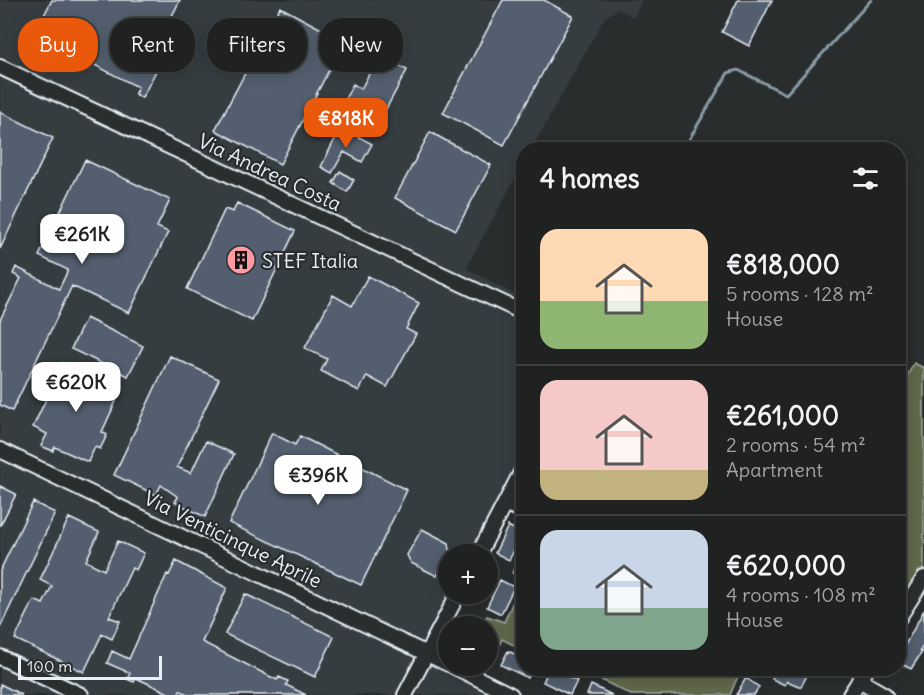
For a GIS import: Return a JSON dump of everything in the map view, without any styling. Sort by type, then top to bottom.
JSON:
[{"type":"street","name":"Via Andrea Costa","points":[[0,67],[516,309]]},
{"type":"street","name":"Via Venticinque Aprile","points":[[0,450],[438,659]]},
{"type":"street","points":[[484,544],[516,482]]},
{"type":"street","points":[[505,503],[516,508]]},
{"type":"street","points":[[906,606],[924,578]]},
{"type":"street","points":[[405,695],[453,604]]},
{"type":"street","points":[[0,657],[81,695]]},
{"type":"street","points":[[473,676],[511,695]]},
{"type":"street","points":[[850,695],[859,676]]},
{"type":"street","points":[[863,676],[885,695]]},
{"type":"shaded area","points":[[0,0],[642,0],[634,17],[618,9],[604,18],[535,142],[516,142],[516,177],[466,268],[516,295],[516,481],[484,544],[438,544],[438,604],[453,604],[446,616],[438,616],[438,632],[425,657],[438,663],[438,676],[468,676],[512,695],[0,695]]},
{"type":"green space","points":[[914,363],[924,368],[924,578],[906,608],[906,378]]},
{"type":"green space","points":[[516,595],[516,646],[502,639],[498,646],[498,620],[504,622]]},
{"type":"green space","points":[[594,676],[738,676],[730,695],[631,695]]},
{"type":"building","points":[[52,0],[180,0],[171,18],[110,18],[110,72],[155,72],[142,98],[135,94],[138,87],[98,67],[98,18],[42,18]]},
{"type":"building","points":[[503,0],[544,0],[573,16],[504,145],[443,113]]},
{"type":"building","points":[[738,0],[772,0],[749,46],[722,32]]},
{"type":"building","points":[[280,7],[301,18],[274,18]]},
{"type":"building","points":[[307,21],[319,28],[319,72],[328,72],[280,164],[215,130],[246,72],[307,72]]},
{"type":"building","points":[[403,68],[407,70],[379,122],[343,103],[353,84],[361,89],[370,72],[403,72]]},
{"type":"building","points":[[0,112],[53,138],[0,249]]},
{"type":"building","points":[[341,127],[372,144],[362,162],[344,152],[332,173],[321,167]]},
{"type":"building","points":[[430,132],[491,165],[456,230],[395,198]]},
{"type":"building","points":[[85,160],[170,200],[157,227],[168,232],[129,313],[72,286],[12,411],[0,405],[0,320],[21,278],[13,274],[16,267],[59,289],[68,270],[39,256]]},
{"type":"building","points":[[340,171],[354,180],[347,192],[333,183]]},
{"type":"building","name":"STEF Italia","points":[[237,203],[295,231],[252,321],[187,289],[225,209],[233,212]]},
{"type":"building","points":[[368,276],[419,303],[406,329],[416,334],[387,387],[367,376],[359,391],[321,371],[327,359],[305,348],[333,295],[352,306]]},
{"type":"building","points":[[86,318],[143,346],[128,376],[71,349]]},
{"type":"building","points":[[170,356],[219,379],[177,467],[191,473],[206,441],[234,454],[205,517],[175,502],[178,497],[161,485],[156,495],[114,475]]},
{"type":"building","points":[[63,363],[121,390],[102,432],[107,435],[100,449],[95,447],[88,462],[55,447],[53,451],[41,446],[47,434],[33,427]]},
{"type":"building","points":[[272,433],[295,445],[300,436],[407,490],[361,585],[229,523]]},
{"type":"building","points":[[0,486],[16,494],[0,526]]},
{"type":"building","points":[[33,502],[55,513],[0,628],[0,571]]},
{"type":"building","points":[[69,518],[99,532],[86,561],[104,570],[118,541],[144,553],[136,570],[132,568],[109,617],[120,621],[112,639],[102,634],[84,672],[15,639],[34,600],[43,604],[52,586],[40,580]]},
{"type":"building","points":[[508,526],[516,530],[516,547],[509,560],[498,554],[498,547]]},
{"type":"building","points":[[422,529],[449,543],[438,544],[437,576],[411,563],[407,555]]},
{"type":"building","points":[[176,561],[227,588],[202,642],[277,680],[279,677],[288,681],[286,685],[306,695],[189,695],[180,690],[178,695],[173,695],[136,678],[134,682],[127,679],[130,673],[107,663],[112,651],[129,659],[167,574],[169,575]]},
{"type":"building","points":[[500,580],[514,587],[501,614],[487,607],[488,604],[498,604]]},
{"type":"building","points":[[245,594],[334,637],[315,677],[225,634]]},
{"type":"building","points":[[924,610],[924,644],[920,651],[922,652],[911,669],[906,666],[906,643]]},
{"type":"building","points":[[508,651],[516,654],[516,672],[501,665]]},
{"type":"building","points":[[546,676],[565,676],[577,681],[570,695],[543,682]]},
{"type":"building","points":[[774,676],[806,676],[801,687],[787,681],[785,685],[772,679]]},
{"type":"building","points":[[746,678],[759,687],[754,695],[736,695]]},
{"type":"building","points":[[0,684],[22,695],[0,695]]},
{"type":"building","points":[[591,685],[612,695],[587,695]]},
{"type":"waterway","points":[[688,142],[728,73],[738,70],[786,94],[871,0]]},
{"type":"place","name":"STEF Italia","points":[[241,260]]}]
